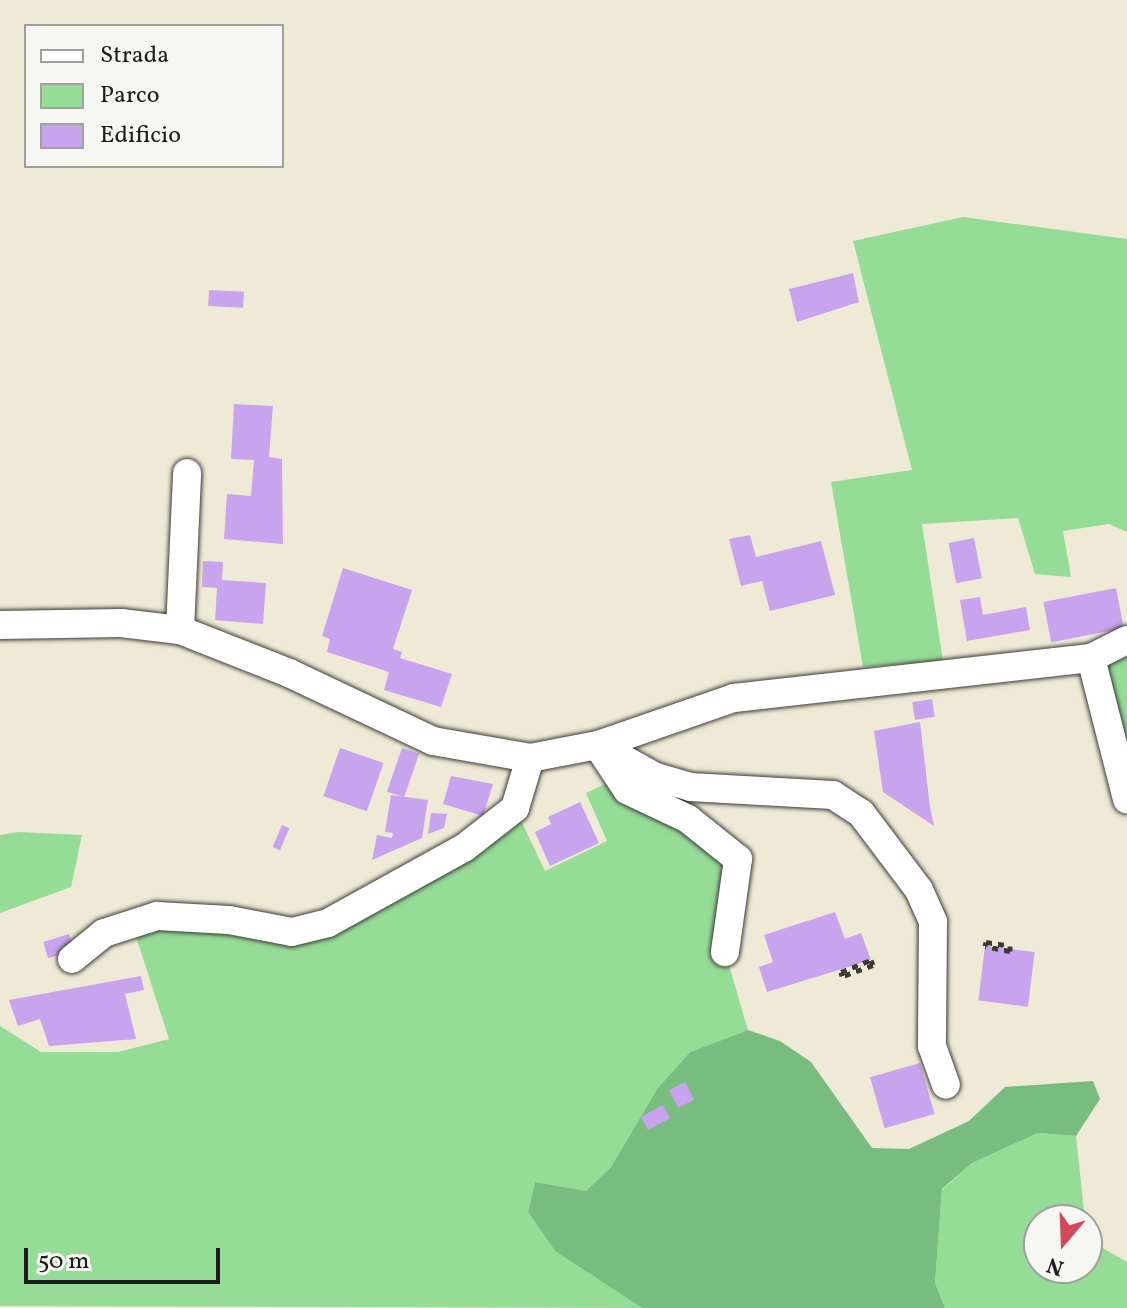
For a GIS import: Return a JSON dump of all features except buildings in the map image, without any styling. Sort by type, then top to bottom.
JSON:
[{"type":"street","points":[[180,630],[187,473]]},
{"type":"street","points":[[0,625],[121,623],[180,630],[289,673],[433,741],[530,758],[598,745],[734,698],[1091,658],[1127,640]]},
{"type":"street","points":[[1091,658],[1127,799]]},
{"type":"street","points":[[598,745],[627,790],[688,819],[738,859],[725,952]]},
{"type":"street","points":[[598,745],[656,777],[690,787],[833,795],[861,813],[919,890],[933,922],[932,1046],[946,1085]]},
{"type":"street","points":[[72,959],[104,933],[157,916],[229,920],[292,932],[328,923],[464,848],[515,808],[530,758]]},
{"type":"path","points":[[871,960],[873,965],[842,976],[841,972],[871,960]]},
{"type":"green space","points":[[963,217],[1127,239],[1127,532],[1109,524],[1063,531],[1071,577],[1035,574],[1018,518],[922,524],[943,661],[863,667],[831,482],[912,470],[853,241]]},
{"type":"green space","points":[[1127,640],[1127,799],[1091,658]]},
{"type":"green space","points":[[619,777],[738,859],[725,952],[748,1030],[690,1052],[657,1089],[611,1167],[586,1191],[535,1182],[528,1212],[555,1251],[642,1308],[0,1306],[0,1026],[41,1052],[118,1052],[169,1039],[132,924],[292,932],[515,808],[545,871],[607,841],[586,793]]},
{"type":"green space","points":[[19,832],[82,835],[71,887],[0,913],[0,835]]},
{"type":"green space","points":[[748,1030],[780,1041],[811,1062],[872,1148],[909,1149],[969,1121],[1005,1087],[1093,1081],[1100,1099],[1076,1136],[1038,1133],[972,1163],[942,1189],[935,1283],[945,1308],[642,1308],[555,1251],[528,1212],[535,1182],[586,1191],[611,1167],[657,1089],[690,1052]]},
{"type":"green space","points":[[1038,1133],[1076,1136],[1083,1204],[1023,1204],[1023,1284],[1103,1284],[1103,1248],[1127,1262],[1127,1308],[945,1308],[935,1283],[942,1190],[972,1163]]}]
